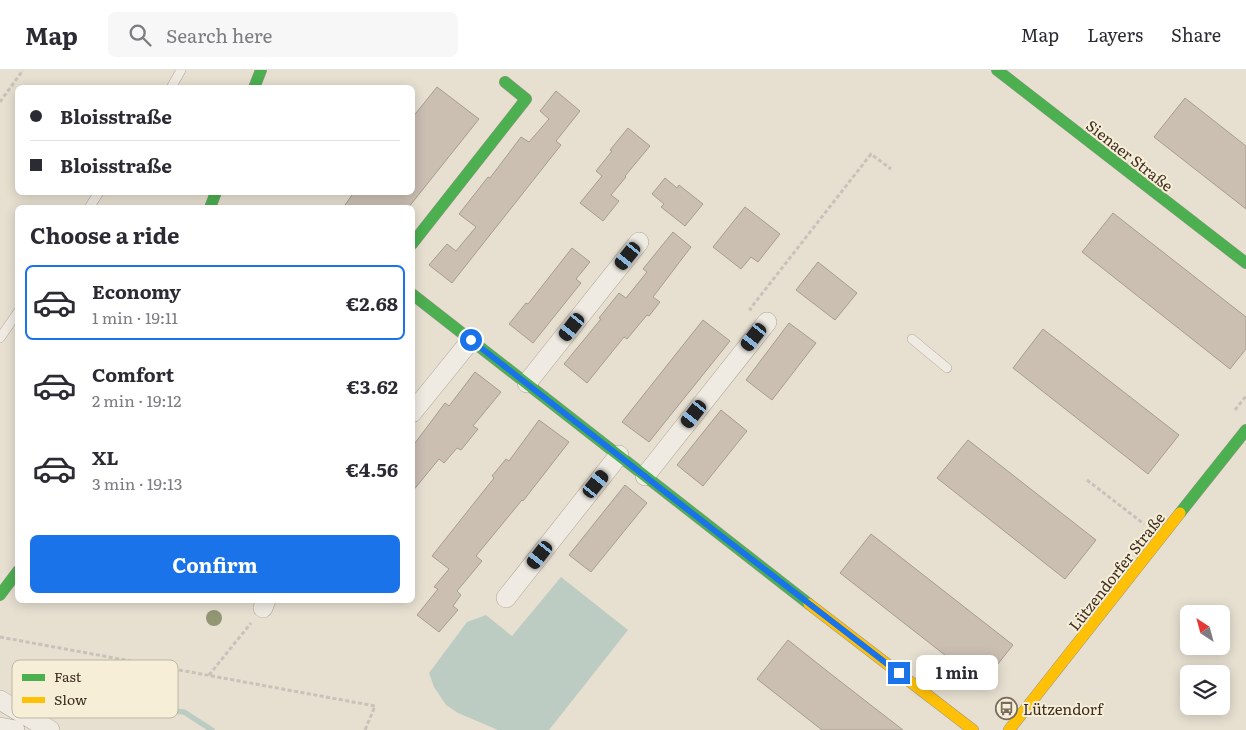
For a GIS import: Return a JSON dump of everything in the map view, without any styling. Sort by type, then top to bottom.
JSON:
[{"type":"street","points":[[255,85],[261,70]]},
{"type":"street","name":"Sienaer Straße","points":[[997,70],[1246,263]]},
{"type":"street","points":[[415,240],[526,99],[505,82]]},
{"type":"street","points":[[527,384],[639,242]]},
{"type":"street","points":[[415,296],[973,730]]},
{"type":"street","points":[[645,476],[767,322]]},
{"type":"street","points":[[415,409],[471,340]]},
{"type":"street","name":"Lützendorfer Straße","points":[[1009,730],[1246,430]]},
{"type":"street","points":[[506,598],[619,456]]},
{"type":"street","points":[[0,595],[15,574]]},
{"type":"street","points":[[0,700],[12,707]]},
{"type":"street","points":[[30,718],[50,730]]},
{"type":"street","points":[[0,727],[15,730]]},
{"type":"lane","points":[[173,85],[181,70]]},
{"type":"lane","points":[[0,338],[15,316]]},
{"type":"lane","points":[[912,339],[947,368]]},
{"type":"path","points":[[0,102],[23,70]]},
{"type":"path","points":[[767,322],[750,308],[871,154],[891,169]]},
{"type":"path","points":[[1087,480],[1146,525]]},
{"type":"path","points":[[209,675],[265,604]]},
{"type":"path","points":[[0,637],[126,660]]},
{"type":"path","points":[[178,669],[375,706],[365,730]]},
{"type":"shaded area","points":[[561,577],[628,630],[549,730],[498,730],[458,713],[446,705],[434,687],[429,673],[467,622],[486,615],[512,636]]},
{"type":"building","points":[[437,87],[479,119],[410,205],[345,205],[352,195],[415,195],[415,114]]},
{"type":"building","points":[[556,91],[580,111],[556,141],[561,145],[452,283],[429,265],[447,244],[456,251],[476,227],[459,214],[488,177],[490,178],[521,137],[529,142],[549,119],[540,111]]},
{"type":"building","points":[[1185,98],[1246,146],[1246,209],[1154,137]]},
{"type":"building","points":[[628,128],[650,146],[611,195],[619,201],[603,221],[580,203],[602,176],[596,171]]},
{"type":"building","points":[[665,178],[677,188],[679,185],[703,204],[685,226],[661,207],[664,204],[652,194]]},
{"type":"building","points":[[745,207],[780,234],[758,262],[751,257],[741,269],[713,247]]},
{"type":"building","points":[[1113,213],[1246,317],[1246,349],[1230,369],[1082,252]]},
{"type":"building","points":[[673,232],[691,247],[653,297],[660,302],[627,339],[624,337],[587,383],[564,364],[601,319],[599,318],[619,293],[626,298],[647,272],[643,269]]},
{"type":"building","points":[[572,248],[590,262],[576,279],[581,283],[533,343],[509,324],[526,303],[528,304]]},
{"type":"building","points":[[818,262],[857,293],[835,320],[796,290]]},
{"type":"building","points":[[703,320],[730,341],[649,442],[622,422]]},
{"type":"building","points":[[789,323],[816,343],[772,400],[746,380]]},
{"type":"building","points":[[1043,329],[1179,435],[1148,474],[1013,368]]},
{"type":"building","points":[[475,372],[501,392],[473,426],[478,429],[461,450],[457,448],[444,463],[439,459],[415,488],[415,443],[445,403],[449,406]]},
{"type":"building","points":[[721,410],[747,431],[703,486],[677,465]]},
{"type":"building","points":[[539,420],[569,442],[523,501],[476,556],[482,561],[457,591],[461,595],[453,606],[458,610],[439,632],[417,615],[438,589],[434,587],[449,569],[432,556],[494,478],[492,476],[506,459],[509,461]]},
{"type":"building","points":[[968,440],[1096,540],[1065,579],[937,478]]},
{"type":"building","points":[[625,485],[647,503],[591,572],[569,555]]},
{"type":"building","points":[[871,534],[1013,645],[982,684],[840,573]]},
{"type":"building","points":[[788,640],[903,730],[822,730],[757,679]]},
{"type":"waterway","points":[[178,711],[184,712],[212,730]]},
{"type":"traffic: fast","points":[[255,85],[261,70]]},
{"type":"traffic: fast","points":[[997,70],[1246,263]]},
{"type":"traffic: fast","points":[[415,240],[526,99],[505,82]]},
{"type":"traffic: fast","points":[[211,205],[215,195]]},
{"type":"traffic: fast","points":[[415,296],[809,604]]},
{"type":"traffic: fast","points":[[1180,513],[1246,430]]},
{"type":"traffic: fast","points":[[0,595],[15,575]]},
{"type":"traffic: slow","points":[[1009,730],[1180,513]]},
{"type":"traffic: slow","points":[[809,604],[973,730]]},
{"type":"place","name":"Lützendorf","points":[[1007,708]]},
{"type":"route","points":[[471,340],[899,673]]}]
